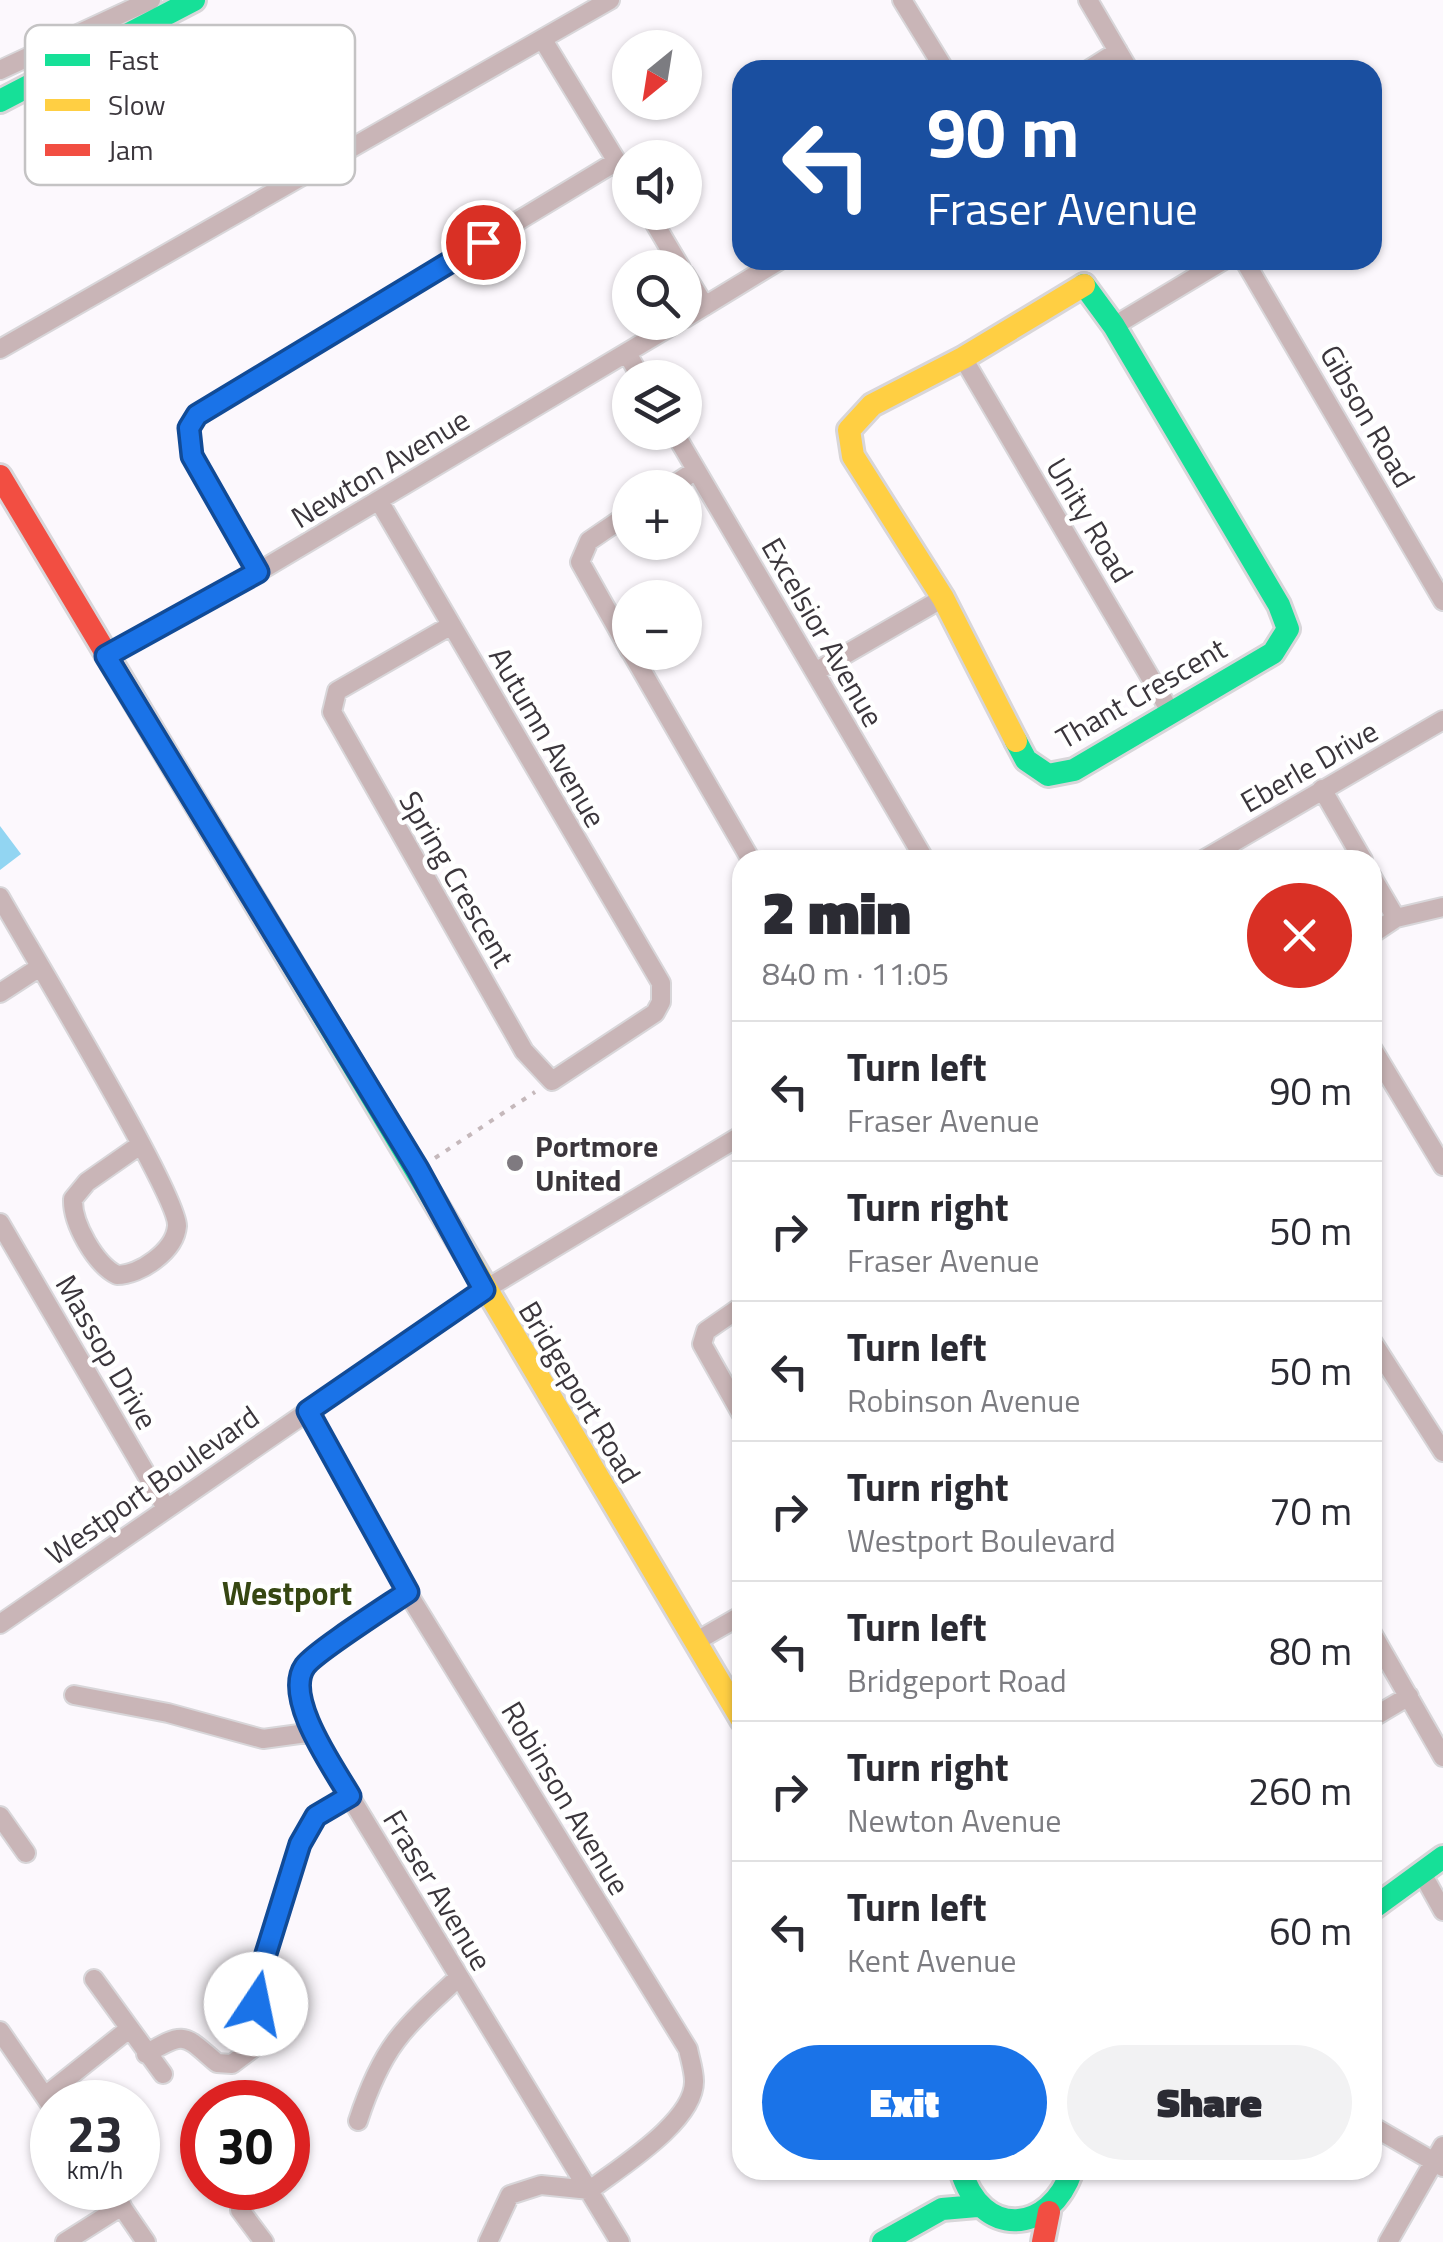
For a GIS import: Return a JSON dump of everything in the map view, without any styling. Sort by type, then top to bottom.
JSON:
[{"type":"main road","points":[[146,25],[194,0]]},
{"type":"main road","points":[[0,100],[25,87]]},
{"type":"main road","name":"Thant Crescent","points":[[1076,286],[1090,288],[1279,605],[1288,629],[1273,653],[1074,770],[1048,774],[1026,760],[944,598],[853,456],[848,430],[872,405],[962,358],[1076,286]]},
{"type":"main road","name":"Bridgeport Road","points":[[0,476],[418,1169],[484,1290],[732,1703]]},
{"type":"main road","points":[[1382,1902],[1443,1857]]},
{"type":"main road","points":[[920,2218],[953,2180]]},
{"type":"main road","points":[[965,2180],[977,2206]]},
{"type":"main road","points":[[1043,2242],[1049,2212],[1070,2180]]},
{"type":"main road","points":[[882,2242],[942,2209],[977,2206],[1008,2222],[1028,2242]]},
{"type":"main road","points":[[1008,2222],[1024,2222],[1049,2212]]},
{"type":"street","points":[[97,25],[151,0]]},
{"type":"street","points":[[355,147],[610,0]]},
{"type":"street","points":[[902,0],[938,60]]},
{"type":"street","points":[[1088,0],[1123,60]]},
{"type":"street","points":[[543,40],[612,153]]},
{"type":"street","points":[[1104,60],[1118,51]]},
{"type":"street","points":[[0,70],[25,58]]},
{"type":"street","points":[[258,572],[192,456],[189,428],[197,415],[612,162]]},
{"type":"street","points":[[0,349],[288,185]]},
{"type":"street","points":[[702,303],[704,306],[763,270]]},
{"type":"street","points":[[1114,326],[1207,270]]},
{"type":"street","name":"Gibson Road","points":[[1250,270],[1443,602]]},
{"type":"street","name":"Newton Avenue","points":[[106,656],[258,572],[649,340]]},
{"type":"street","points":[[627,354],[631,360]]},
{"type":"street","name":"Unity Road","points":[[962,358],[1170,711]]},
{"type":"street","name":"Excelsior Avenue","points":[[684,450],[696,470]]},
{"type":"street","name":"Excelsior Avenue","points":[[702,480],[915,850]]},
{"type":"street","name":"Autumn Avenue","points":[[379,501],[661,983],[662,1002],[655,1014],[552,1081]]},
{"type":"street","points":[[612,526],[589,542],[580,562],[612,620]]},
{"type":"street","points":[[815,672],[944,598]]},
{"type":"street","name":"Spring Crescent","points":[[450,626],[338,691],[332,712],[524,1051],[552,1081]]},
{"type":"street","points":[[640,670],[745,850]]},
{"type":"street","name":"Eberle Drive","points":[[1220,850],[1443,720]]},
{"type":"street","points":[[1322,790],[1357,850]]},
{"type":"street","points":[[1382,894],[1396,918]]},
{"type":"street","points":[[0,897],[140,1145],[176,1212],[174,1238],[158,1256],[127,1275],[116,1276],[100,1262],[75,1217],[73,1199],[87,1182],[140,1145]]},
{"type":"street","points":[[1382,927],[1396,918],[1443,907]]},
{"type":"street","points":[[0,993],[40,967]]},
{"type":"street","points":[[1382,1065],[1443,1166]]},
{"type":"street","points":[[484,1290],[732,1141]]},
{"type":"street","name":"Massop Drive","points":[[0,1223],[166,1508]]},
{"type":"street","name":"Westport Boulevard","points":[[0,1624],[484,1290]]},
{"type":"street","points":[[732,1313],[706,1331],[702,1344],[732,1397]]},
{"type":"street","points":[[1382,1357],[1443,1452]]},
{"type":"street","name":"Robinson Avenue","points":[[308,1411],[408,1592],[688,2050],[695,2084],[688,2104],[672,2126],[590,2190]]},
{"type":"street","name":"Fraser Avenue","points":[[408,1592],[305,1666],[298,1692],[314,1732],[350,1796],[620,2242]]},
{"type":"street","points":[[695,1642],[732,1621]]},
{"type":"street","points":[[1382,1651],[1443,1757]]},
{"type":"street","points":[[74,1695],[168,1713],[263,1739],[314,1732]]},
{"type":"street","points":[[1382,1712],[1409,1696]]},
{"type":"street","points":[[146,2054],[175,2037],[193,2040],[217,2064],[232,2064],[273,2034],[254,1992],[300,1844],[316,1816],[350,1796]]},
{"type":"street","points":[[0,1816],[26,1853]]},
{"type":"street","points":[[1423,1875],[1443,1912]]},
{"type":"street","points":[[94,1978],[163,2074]]},
{"type":"street","points":[[358,2121],[370,2084],[399,2032],[458,1978]]},
{"type":"street","points":[[72,2080],[128,2029]]},
{"type":"street","points":[[1,2034],[34,2080]]},
{"type":"street","points":[[1382,2131],[1440,2158],[1388,2242]]},
{"type":"street","points":[[488,2242],[510,2195],[541,2185],[590,2190]]},
{"type":"street","points":[[65,2242],[116,2210]]},
{"type":"street","points":[[125,2210],[146,2242]]},
{"type":"street","points":[[240,2210],[264,2242]]},
{"type":"path","points":[[418,1169],[552,1081]]},
{"type":"water","points":[[0,826],[21,854],[0,870]]},
{"type":"traffic: fast","points":[[146,25],[194,0]]},
{"type":"traffic: fast","points":[[0,101],[25,88]]},
{"type":"traffic: fast","points":[[1016,741],[1026,760],[1048,775],[1074,770],[1273,653],[1288,629],[1279,605],[1114,326],[1084,285]]},
{"type":"traffic: fast","points":[[211,829],[451,1229]]},
{"type":"traffic: fast","points":[[1382,1902],[1443,1857]]},
{"type":"traffic: fast","points":[[966,2180],[984,2208],[999,2217],[1016,2220],[1032,2217],[1048,2207],[1067,2180]]},
{"type":"traffic: fast","points":[[883,2242],[942,2209],[977,2206]]},
{"type":"traffic: slow","points":[[1016,741],[943,598],[853,456],[849,430],[872,405],[963,358],[1084,285]]},
{"type":"traffic: slow","points":[[451,1229],[732,1703]]},
{"type":"traffic: jam","points":[[0,476],[211,829]]},
{"type":"traffic: jam","points":[[1043,2242],[1049,2212]]},
{"type":"place","name":"Portmore United","points":[[515,1163]]},
{"type":"district","name":"Westport","points":[[287,1593]]},
{"type":"route","points":[[256,2004],[254,1992],[300,1844],[316,1816],[350,1796],[314,1732],[298,1692],[305,1666],[408,1592],[308,1411],[484,1290],[418,1169],[106,656],[258,572],[192,456],[189,428],[197,415],[483,242]]}]
